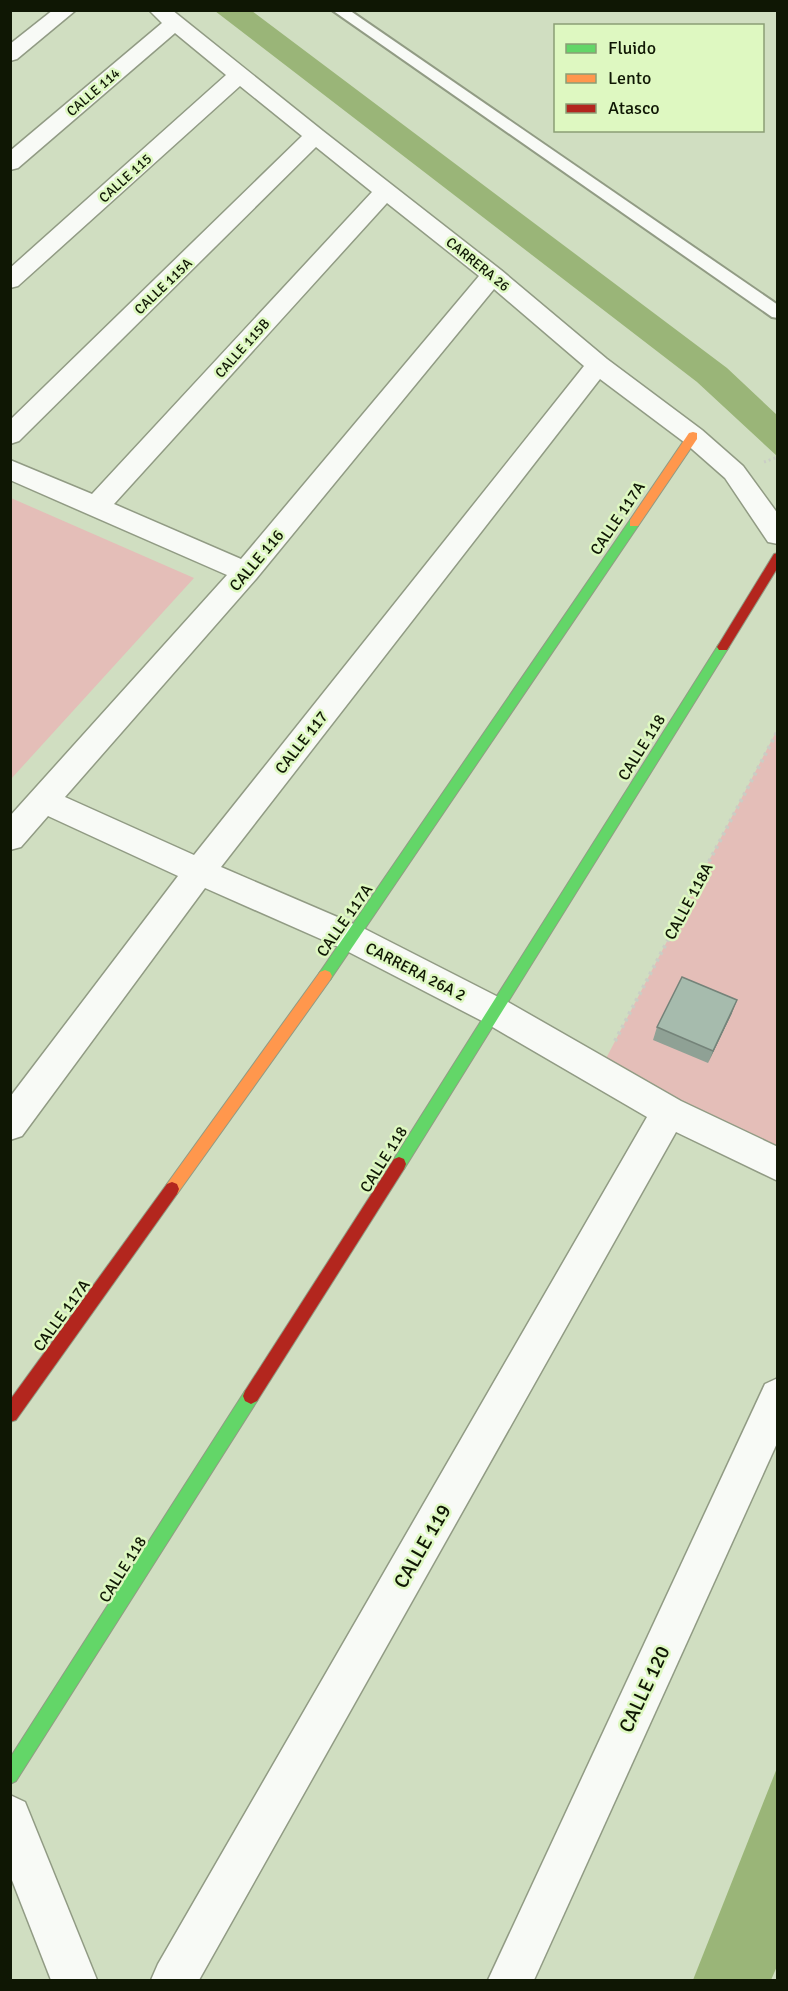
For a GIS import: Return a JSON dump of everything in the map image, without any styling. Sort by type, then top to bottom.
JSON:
[{"type":"street","points":[[10,55],[66,10]]},
{"type":"street","name":"CARRERA 26","points":[[167,16],[315,136],[493,275],[598,365],[693,436],[734,472],[777,535]]},
{"type":"street","name":"CALLE 114","points":[[10,163],[167,16]]},
{"type":"street","name":"CALLE 115","points":[[10,282],[240,74]]},
{"type":"street","name":"CALLE 115A","points":[[10,435],[315,136]]},
{"type":"street","name":"CALLE 115B","points":[[98,505],[386,190]]},
{"type":"street","name":"CALLE 116","points":[[10,838],[246,572],[493,275]]},
{"type":"street","name":"CALLE 117","points":[[10,1125],[199,872],[598,365]]},
{"type":"street","name":"CALLE 117A","points":[[10,1414],[352,938],[693,436]]},
{"type":"street","points":[[10,469],[98,505],[246,572]]},
{"type":"street","name":"CALLE 118","points":[[10,1775],[496,1012],[777,557]]},
{"type":"street","name":"CARRERA 26A 2","points":[[43,800],[199,872],[352,938],[496,1012],[669,1112],[777,1165]]},
{"type":"street","name":"CALLE 119","points":[[174,1980],[669,1112]]},
{"type":"street","name":"CALLE 120","points":[[511,1980],[777,1397]]},
{"type":"street","points":[[10,1817],[74,1980]]},
{"type":"lane","points":[[339,10],[777,313]]},
{"type":"path","points":[[766,461],[777,457]]},
{"type":"path","name":"CALLE 118A","points":[[599,1072],[777,730]]},
{"type":"shaded area","points":[[215,11],[252,11],[727,368],[777,415],[777,456],[697,382]]},
{"type":"shaded area","points":[[11,498],[194,578],[11,779]]},
{"type":"shaded area","points":[[777,730],[777,1165],[599,1072]]},
{"type":"shaded area","points":[[777,1768],[778,1964],[771,1980],[693,1980]]},
{"type":"building","points":[[682,977],[737,1000],[713,1051],[657,1027]]},
{"type":"traffic: fast","points":[[325,976],[634,523]]},
{"type":"traffic: fast","points":[[399,1164],[723,647]]},
{"type":"traffic: fast","points":[[10,1775],[251,1396]]},
{"type":"traffic: slow","points":[[634,523],[693,436]]},
{"type":"traffic: slow","points":[[172,1189],[325,976]]},
{"type":"traffic: jam","points":[[723,647],[778,557]]},
{"type":"traffic: jam","points":[[251,1396],[399,1164]]},
{"type":"traffic: jam","points":[[10,1414],[172,1189]]}]
